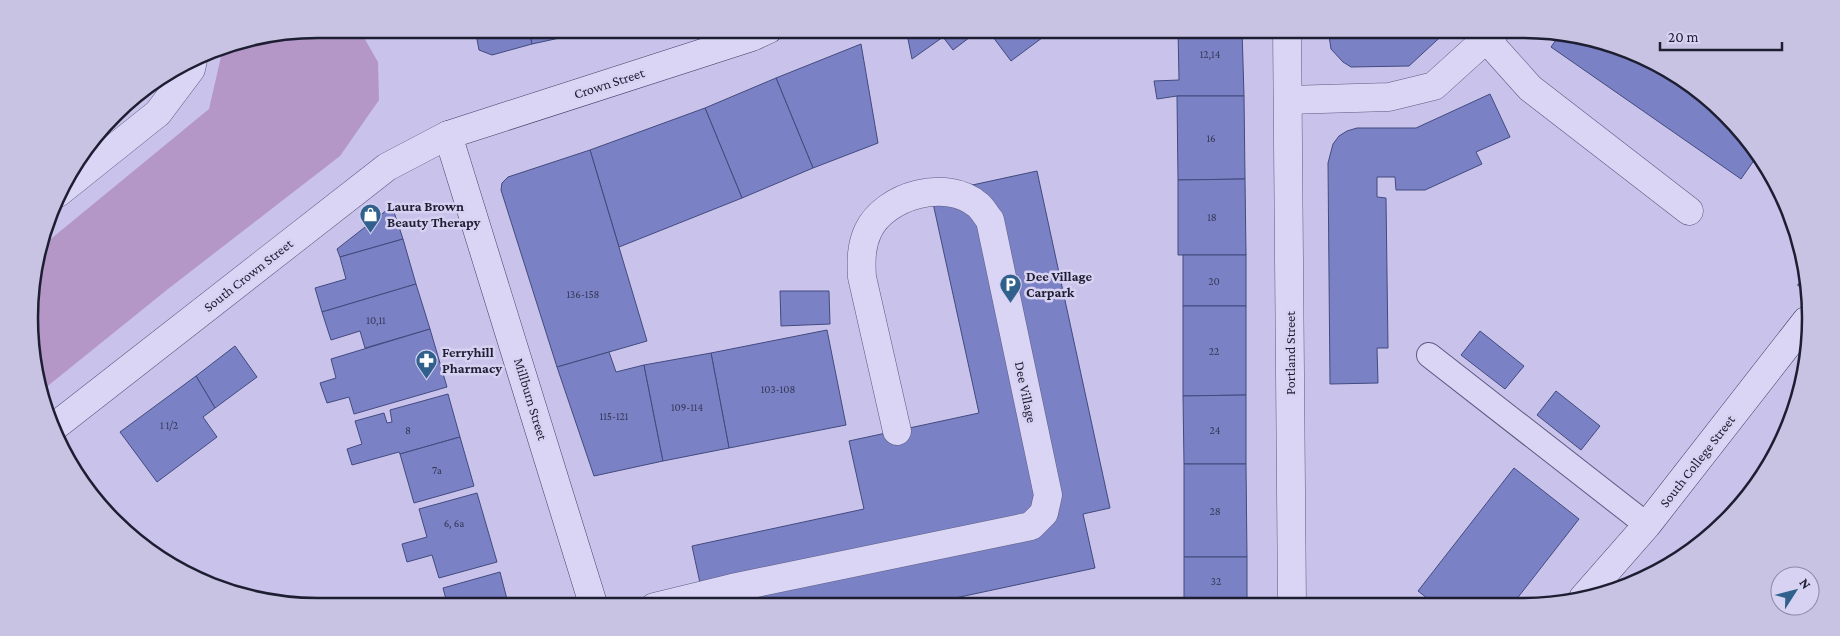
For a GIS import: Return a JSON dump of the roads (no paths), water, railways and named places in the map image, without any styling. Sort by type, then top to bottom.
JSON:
[{"type":"street","name":"Crown Street","points":[[448,135],[749,38]]},
{"type":"street","name":"Portland Street","points":[[1287,38],[1292,598]]},
{"type":"street","points":[[1288,100],[1389,97],[1434,86],[1488,38]]},
{"type":"street","points":[[1495,38],[1530,88],[1689,211]]},
{"type":"street","points":[[74,181],[158,113],[191,68]]},
{"type":"street","name":"South Crown Street","points":[[58,424],[387,166],[448,135]]},
{"type":"street","name":"Millburn Street","points":[[448,135],[591,598]]},
{"type":"street","name":"Dee Village","points":[[691,598],[1031,526],[1044,513],[1048,495],[990,220],[978,205],[960,194],[924,192],[904,198],[882,213],[868,230],[861,254],[862,277],[896,431]]},
{"type":"street","name":"South College Street","points":[[1591,590],[1647,525],[1802,326]]},
{"type":"lane","points":[[1429,355],[1647,525]]},
{"type":"place","name":"Laura Brown Beauty Therapy","points":[[371,233]]},
{"type":"place","name":"Dee Village Carpark","points":[[1010,303]]},
{"type":"place","name":"Ferryhill Pharmacy","points":[[426,379]]}]
